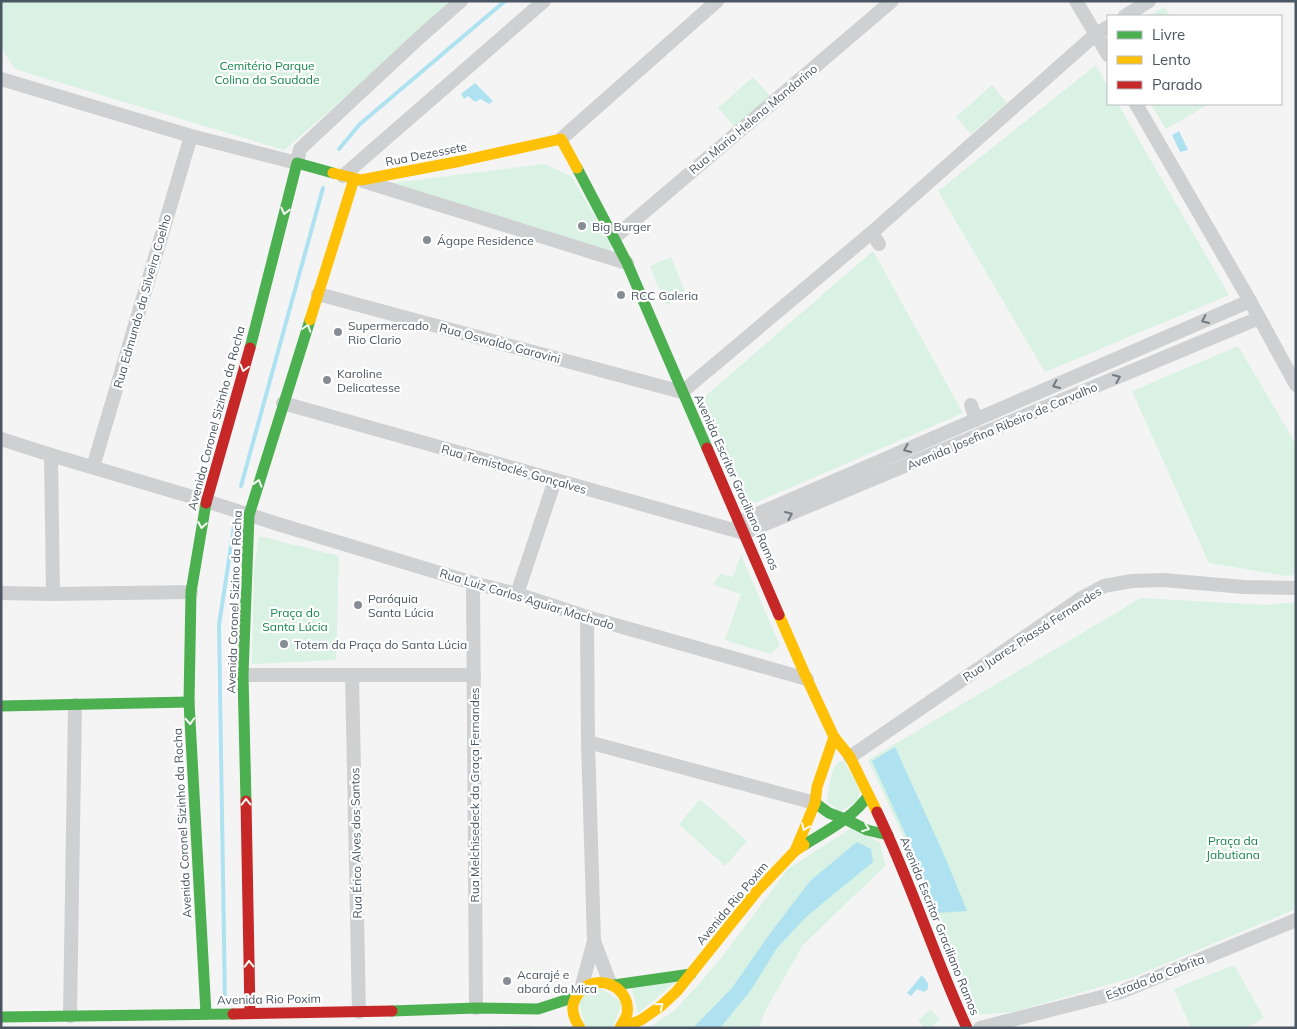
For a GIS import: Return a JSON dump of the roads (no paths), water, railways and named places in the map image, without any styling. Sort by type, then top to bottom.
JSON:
[{"type":"street","points":[[1,79],[191,136],[297,163],[300,149],[420,36],[461,1]]},
{"type":"street","points":[[352,178],[544,1]]},
{"type":"street","name":"Rua Maria Helena Mandarino","points":[[614,237],[685,171],[892,1]]},
{"type":"street","points":[[1076,1],[1102,30],[1107,51]]},
{"type":"street","points":[[1127,15],[1149,1]]},
{"type":"street","points":[[561,139],[719,6]]},
{"type":"street","points":[[682,392],[876,239],[1102,30]]},
{"type":"street","points":[[1137,105],[1250,301],[1296,385]]},
{"type":"street","name":"Rua Edmundo da Silveira Coelho","points":[[93,467],[191,136]]},
{"type":"street","name":"Rua Dezessete","points":[[297,163],[352,178],[461,161],[561,139]]},
{"type":"street","name":"Avenida Escritor Graciliano Ramos","points":[[561,139],[627,263],[807,679],[834,737],[850,756],[888,835],[950,992],[967,1028]]},
{"type":"street","name":"Avenida Coronel Sizinho da Rocha","points":[[206,1014],[189,702],[191,592],[206,501],[245,366],[297,163]]},
{"type":"street","points":[[352,178],[627,263]]},
{"type":"street","name":"Avenida Coronel Sizino da Rocha","points":[[250,1013],[243,675],[249,515],[352,178]]},
{"type":"street","name":"Rua Oswaldo Garavini","points":[[318,294],[682,392]]},
{"type":"street","name":"Avenida Josefina Ribeiro de Carvalho","points":[[742,528],[976,420],[1250,301]]},
{"type":"street","name":"Avenida Josefina Ribeiro de Carvalho","points":[[742,528],[1259,318]]},
{"type":"street","name":"Rua Temistoclés Gonçalves","points":[[284,403],[555,480],[742,528]]},
{"type":"street","points":[[971,405],[976,420]]},
{"type":"street","name":"Rua Luiz Carlos Aguiar Machado","points":[[1,439],[588,617],[807,679]]},
{"type":"street","points":[[51,455],[53,594]]},
{"type":"street","points":[[517,594],[555,480]]},
{"type":"street","name":"Rua Juarez Piassá Fernandes","points":[[850,756],[1080,599],[1104,586],[1132,581],[1163,580],[1252,587],[1296,588]]},
{"type":"street","name":"Rua Melchisedeck da Graça Fernandes","points":[[473,582],[476,1008]]},
{"type":"street","points":[[1,593],[191,592]]},
{"type":"street","points":[[578,1027],[573,1015],[572,1006],[578,993],[594,941],[588,742],[588,617]]},
{"type":"street","points":[[243,675],[474,675]]},
{"type":"street","name":"Rua Érico Alves dos Santos","points":[[352,675],[359,1012]]},
{"type":"street","points":[[1,706],[189,702]]},
{"type":"street","points":[[70,1016],[75,705]]},
{"type":"street","name":"Avenida Rio Poxim","points":[[795,852],[815,803],[817,787],[828,760],[834,737]]},
{"type":"street","points":[[588,742],[815,803],[829,813],[845,819]]},
{"type":"street","points":[[828,760],[838,754],[850,756]]},
{"type":"street","name":"Avenida Rio Poxim","points":[[620,1028],[641,1020],[661,1006],[692,974],[756,891],[795,852],[852,814],[868,796]]},
{"type":"street","name":"Avenida Escritor Graciliano Ramos","points":[[845,819],[867,830],[888,835]]},
{"type":"street","name":"Estrada da Cabrita","points":[[980,1028],[1121,992],[1296,920]]},
{"type":"street","points":[[594,941],[612,984],[621,991],[625,998],[627,1014],[620,1028]]},
{"type":"street","points":[[612,984],[692,974]]},
{"type":"street","name":"Avenida Rio Poxim","points":[[538,1009],[578,993],[587,985],[595,982],[612,984]]},
{"type":"street","name":"Avenida Rio Poxim","points":[[1,1016],[359,1012],[476,1008],[538,1009],[578,1027]]},
{"type":"water","points":[[475,83],[493,101],[489,104],[481,99],[475,102],[468,96],[464,99],[461,94]]},
{"type":"water","points":[[1179,131],[1188,150],[1180,152],[1172,135]]},
{"type":"water","points":[[895,747],[945,857],[967,911],[936,913],[908,840],[872,761]]},
{"type":"water","points":[[857,842],[871,849],[873,862],[805,918],[777,948],[751,990],[720,1028],[693,1028],[732,988],[810,881]]},
{"type":"water","points":[[922,975],[928,983],[928,989],[924,992],[917,989],[911,996],[907,993]]},
{"type":"waterway","points":[[339,149],[360,124],[505,1]]},
{"type":"waterway","points":[[241,486],[323,188]]},
{"type":"waterway","points":[[225,1002],[219,625],[235,520]]},
{"type":"place","name":"Big Burger","points":[[582,226]]},
{"type":"place","name":"Ágape Residence","points":[[427,240]]},
{"type":"place","name":"RCC Galeria","points":[[621,295]]},
{"type":"place","name":"Supermercado Rio Clario","points":[[338,332]]},
{"type":"place","name":"Karoline Delicatesse","points":[[327,380]]},
{"type":"place","name":"Paróquia Santa Lúcia","points":[[358,605]]},
{"type":"place","name":"Totem da Praça do Santa Lúcia","points":[[284,644]]},
{"type":"place","name":"Acarajé e abará da Mica","points":[[507,981]]},
{"type":"park label","name":"Cemitério Parque Colina da Saudade","points":[[267,72]]},
{"type":"park label","name":"Praça do Santa Lúcia","points":[[295,619]]},
{"type":"park label","name":"Praça da Jabutiana","points":[[1233,847]]}]
